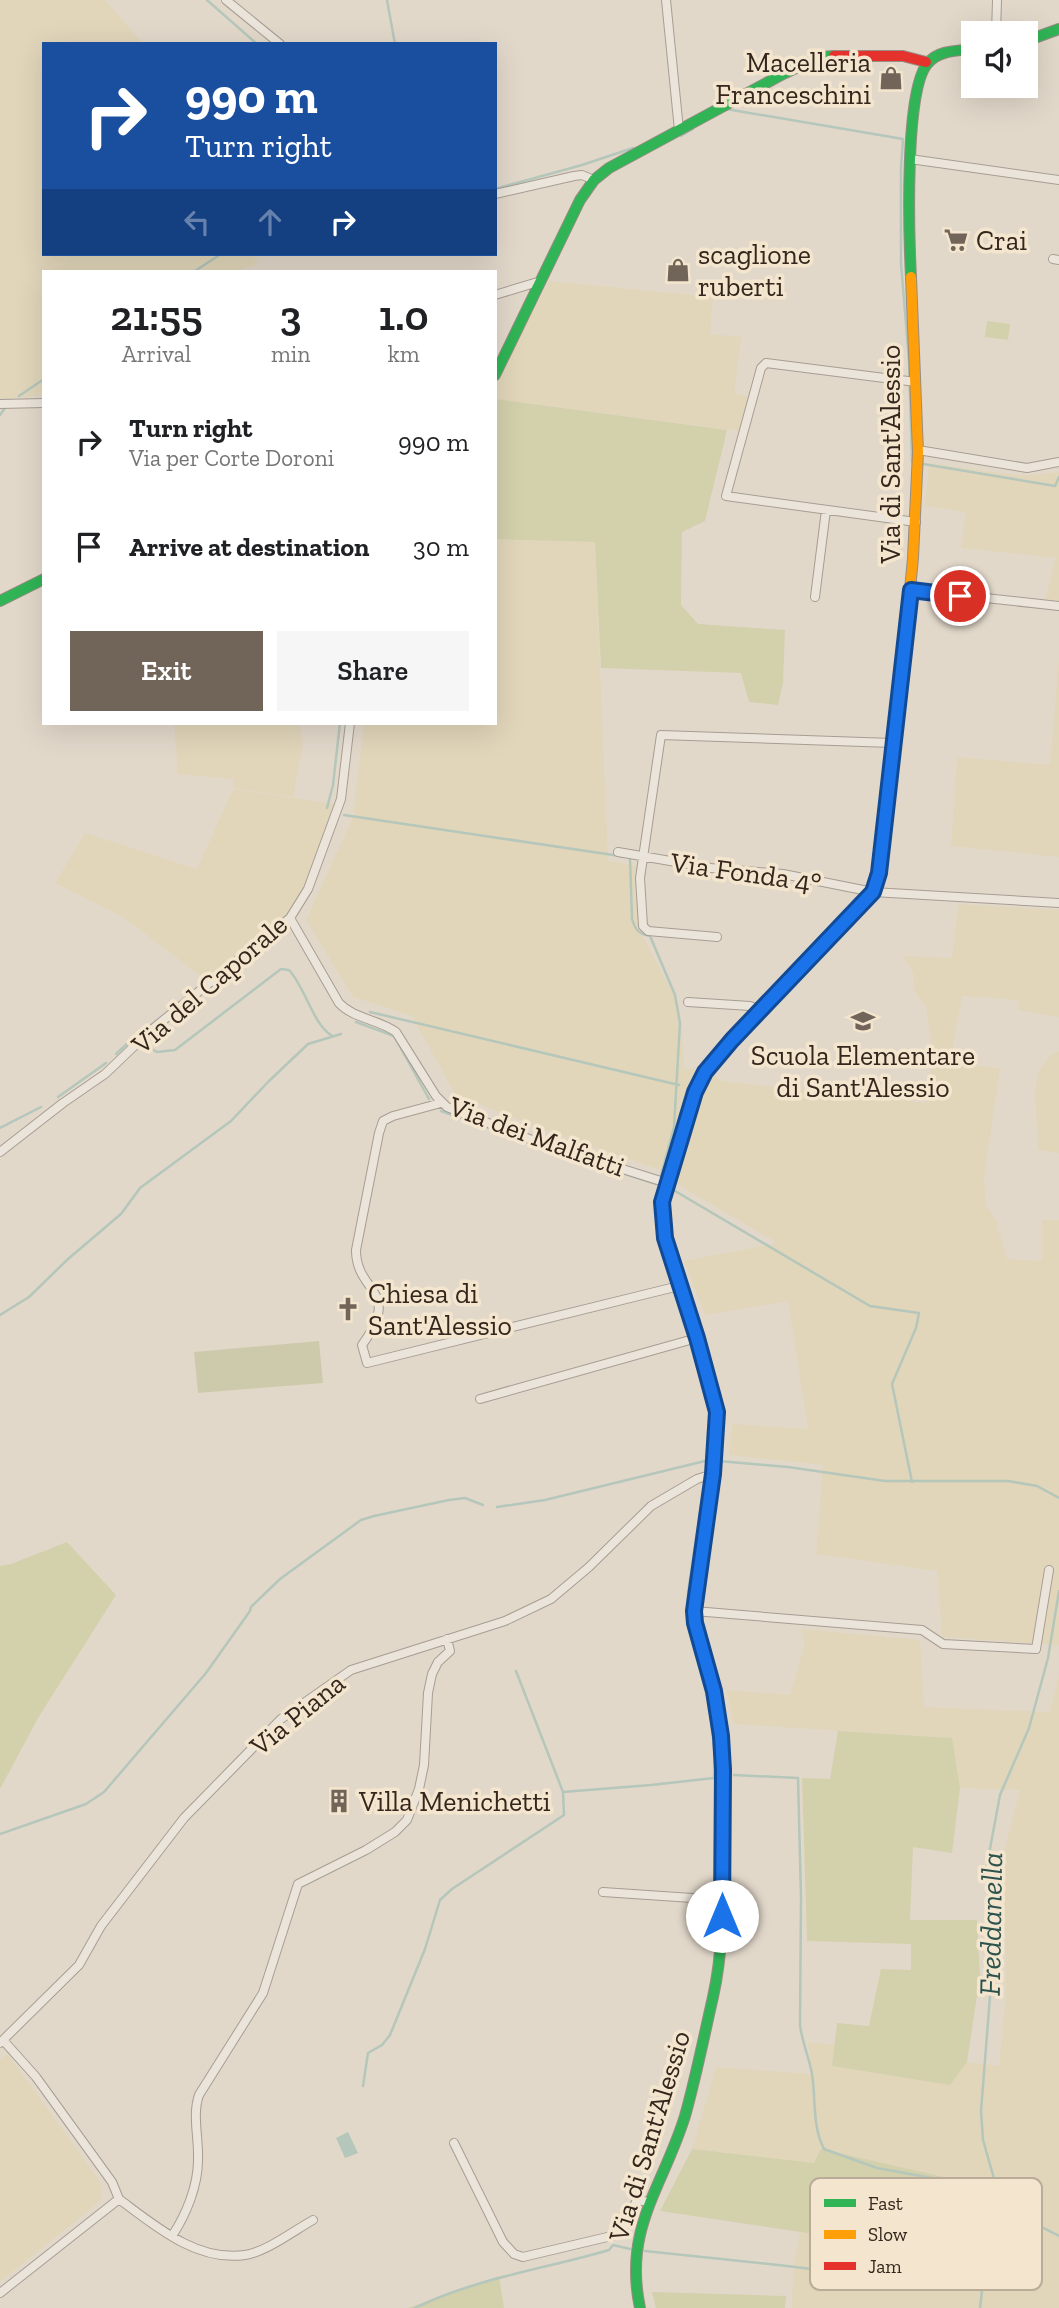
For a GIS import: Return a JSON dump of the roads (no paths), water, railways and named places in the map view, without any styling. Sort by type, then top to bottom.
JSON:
[{"type":"street","points":[[226,0],[278,42]]},
{"type":"street","points":[[666,0],[680,130]]},
{"type":"street","points":[[997,21],[998,0]]},
{"type":"street","points":[[1038,38],[1059,29]]},
{"type":"street","points":[[497,371],[580,200],[594,180],[609,168],[783,74],[820,57],[903,56],[926,62],[942,52],[961,50]]},
{"type":"street","name":"Via di Sant'Alessio","points":[[640,2308],[635,2285],[635,2259],[640,2227],[673,2152],[688,2104],[714,1993],[722,1900],[721,1736],[714,1691],[694,1611],[713,1474],[717,1412],[665,1238],[663,1183],[701,1079],[760,1010],[873,892],[879,873],[911,590],[916,522],[918,450],[912,381],[910,159],[920,72],[926,62]]},
{"type":"street","points":[[910,159],[1059,180]]},
{"type":"street","points":[[497,194],[574,176],[582,175],[594,180]]},
{"type":"street","points":[[497,294],[541,281]]},
{"type":"street","points":[[912,381],[766,363],[761,368],[726,496],[916,522]]},
{"type":"street","points":[[0,404],[42,403]]},
{"type":"street","points":[[918,450],[1027,468],[1059,462]]},
{"type":"street","points":[[814,597],[826,510]]},
{"type":"street","points":[[0,601],[42,580]]},
{"type":"street","points":[[911,590],[1059,606]]},
{"type":"street","name":"Via del Caporale","points":[[0,1152],[105,1074],[150,1031],[290,918],[308,889],[341,799],[351,725]]},
{"type":"street","points":[[717,937],[652,931],[643,926],[640,878],[661,735],[892,743]]},
{"type":"street","name":"Via Fonda 4°","points":[[618,852],[711,868],[783,874],[873,892],[1059,903]]},
{"type":"street","name":"Via dei Malfatti","points":[[290,918],[339,1003],[346,1011],[386,1025],[396,1032],[441,1103],[537,1142],[663,1183]]},
{"type":"street","points":[[688,1002],[750,1006],[760,1010]]},
{"type":"street","points":[[441,1103],[393,1116],[383,1121],[379,1133],[356,1250],[359,1268],[376,1292],[379,1315],[362,1345],[367,1363],[680,1286]]},
{"type":"street","points":[[480,1399],[697,1338]]},
{"type":"street","name":"Via Piana","points":[[1,2042],[79,1965],[101,1926],[184,1818],[281,1719],[351,1670],[505,1621],[551,1599],[589,1567],[652,1506],[696,1479],[713,1474]]},
{"type":"street","points":[[694,1611],[922,1630],[943,1644],[1035,1649],[1049,1570]]},
{"type":"street","points":[[172,2236],[182,2222],[194,2186],[198,2161],[195,2105],[263,1993],[298,1884],[366,1850],[395,1832],[407,1820],[419,1789],[424,1765],[428,1693],[432,1674],[438,1662],[450,1651],[447,1639]]},
{"type":"street","points":[[603,1892],[722,1900]]},
{"type":"street","points":[[1,2042],[36,2077],[112,2182],[119,2199],[196,2250],[245,2255],[313,2220]]},
{"type":"street","points":[[454,2143],[503,2242],[514,2254],[523,2257],[620,2234],[636,2200],[649,2202]]},
{"type":"street","points":[[0,2293],[119,2199]]},
{"type":"waterway","points":[[207,0],[255,42]]},
{"type":"waterway","points":[[387,0],[395,42]]},
{"type":"waterway","points":[[726,109],[903,139],[901,263],[909,361],[912,462]]},
{"type":"waterway","points":[[681,136],[693,129]]},
{"type":"waterway","points":[[497,188],[633,148]]},
{"type":"waterway","points":[[197,270],[218,256]]},
{"type":"waterway","points":[[19,396],[42,380]]},
{"type":"waterway","points":[[0,415],[5,408]]},
{"type":"waterway","points":[[923,464],[1055,486],[1059,477]]},
{"type":"waterway","points":[[327,808],[333,785],[340,725]]},
{"type":"waterway","points":[[344,815],[620,856]]},
{"type":"waterway","points":[[630,858],[634,926],[650,936],[675,995],[680,1023],[674,1127],[660,1179]]},
{"type":"waterway","points":[[143,1044],[157,1052],[175,1050],[281,969],[289,970],[295,977],[319,1023],[331,1035]]},
{"type":"waterway","points":[[370,1012],[679,1085]]},
{"type":"waterway","points":[[356,1022],[394,1036],[429,1099]]},
{"type":"waterway","points":[[0,1315],[29,1297],[121,1214],[140,1188],[231,1121],[308,1044],[341,1034]]},
{"type":"waterway","points":[[116,1054],[129,1042],[135,1041]]},
{"type":"waterway","points":[[58,1097],[106,1063]]},
{"type":"waterway","points":[[0,1128],[41,1107]]},
{"type":"waterway","points":[[441,1111],[520,1139]]},
{"type":"waterway","points":[[576,1158],[656,1184]]},
{"type":"waterway","points":[[670,1188],[870,1306],[919,1313],[916,1328],[892,1384],[912,1482]]},
{"type":"waterway","points":[[497,1507],[545,1500],[709,1460]]},
{"type":"waterway","points":[[719,1461],[788,1467],[885,1481],[1008,1481],[1037,1486],[1059,1498]]},
{"type":"waterway","points":[[704,1486],[688,1592],[687,1623],[709,1703],[715,1755],[714,1774]]},
{"type":"waterway","points":[[0,1834],[86,1804],[104,1792],[206,1673],[251,1607],[280,1579],[361,1520],[465,1498],[483,1505]]},
{"type":"waterway","name":"Freddanella","points":[[994,2178],[983,2140],[981,2111],[992,1971],[987,1865],[1000,1795],[1029,1728],[1048,1658],[1059,1591]]},
{"type":"waterway","points":[[363,2086],[368,2053],[382,2045],[390,2035],[425,1949],[440,1900],[452,1889],[564,1815],[563,1792],[516,1671]]},
{"type":"waterway","points":[[563,1792],[714,1778],[714,1774],[717,1774]]},
{"type":"waterway","points":[[734,1775],[798,1778],[800,2025],[812,2074],[818,2131],[824,2149],[877,2168],[932,2178]]},
{"type":"waterway","name":"Freddanella","points":[[1042,2227],[1059,2236]]},
{"type":"waterway","points":[[415,2308],[462,2289],[585,2257],[609,2250],[613,2245],[630,2249]]},
{"type":"waterway","points":[[645,2251],[810,2269]]},
{"type":"waterway","name":"Freddanella","points":[[980,2308],[982,2290]]},
{"type":"place","name":"Macelleria Franceschini","points":[[891,78]]},
{"type":"place","name":"Crai","points":[[956,240]]},
{"type":"place","name":"scaglione ruberti","points":[[678,270]]},
{"type":"place","name":"Scuola Elementare di Sant'Alessio","points":[[863,1021]]},
{"type":"place","name":"Chiesa di Sant'Alessio","points":[[348,1309]]},
{"type":"place","name":"Villa Menichetti","points":[[339,1801]]}]
